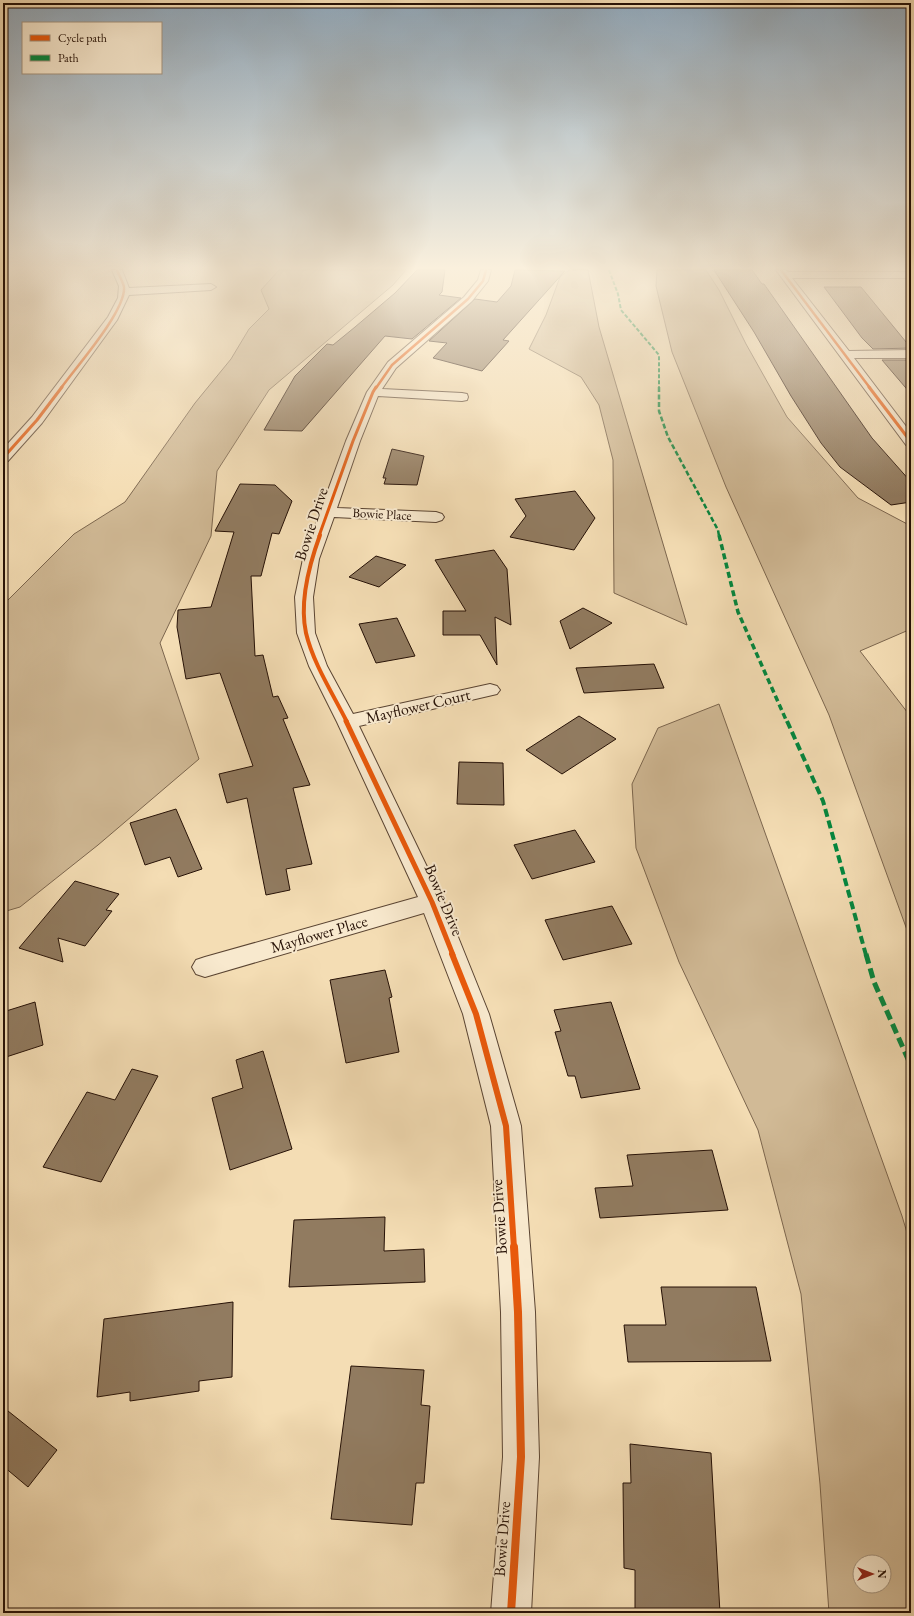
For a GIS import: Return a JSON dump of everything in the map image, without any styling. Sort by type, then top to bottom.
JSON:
[{"type":"street","points":[[3,458],[37,420],[93,345]]},
{"type":"street","name":"Bowie Drive","points":[[414,345],[392,365],[373,392],[311,559],[304,597],[306,633],[318,666],[347,722],[432,902],[476,1014],[506,1126],[518,1312],[521,1456],[511,1613]]},
{"type":"street","points":[[837,345],[911,442]]},
{"type":"street","points":[[844,355],[911,354]]},
{"type":"street","points":[[373,392],[462,397]]},
{"type":"street","name":"Bowie Place","points":[[328,512],[436,517]]},
{"type":"street","name":"Mayflower Court","points":[[347,722],[490,690]]},
{"type":"street","name":"Mayflower Place","points":[[205,967],[432,902]]},
{"type":"shaded area","points":[[239,345],[322,345],[269,390],[217,471],[211,536],[160,643],[199,759],[98,845],[20,907],[3,912],[3,605],[74,534],[125,502],[195,403],[231,359]]},
{"type":"shaded area","points":[[531,345],[604,345],[687,625],[614,593],[613,460],[599,405],[581,377],[529,349]]},
{"type":"shaded area","points":[[670,345],[747,345],[787,417],[858,498],[911,526],[911,629],[860,651],[911,717],[911,941],[829,715],[726,487]]},
{"type":"shaded area","points":[[719,704],[902,1216],[911,1246],[911,1613],[829,1613],[820,1484],[801,1294],[758,1130],[679,962],[636,848],[632,784],[658,728]]},
{"type":"building","points":[[326,345],[377,345],[302,431],[264,430],[295,376]]},
{"type":"building","points":[[445,345],[505,345],[482,371],[433,358]]},
{"type":"building","points":[[762,345],[807,345],[872,438],[911,482],[911,502],[891,505],[840,467],[821,443],[791,396]]},
{"type":"building","points":[[869,345],[909,345],[911,348],[873,349]]},
{"type":"building","points":[[882,360],[911,360],[911,394]]},
{"type":"building","points":[[392,449],[424,456],[417,485],[384,484],[386,478],[383,478]]},
{"type":"building","points":[[240,484],[275,485],[292,501],[279,534],[272,533],[261,576],[251,576],[255,656],[263,655],[273,697],[278,696],[288,718],[283,719],[310,785],[293,788],[312,864],[286,869],[290,890],[266,895],[247,798],[227,803],[219,774],[253,766],[220,673],[186,679],[177,627],[178,610],[211,607],[234,532],[215,531]]},
{"type":"building","points":[[575,491],[595,518],[574,550],[510,537],[526,516],[515,499]]},
{"type":"building","points":[[494,550],[507,569],[511,625],[495,617],[497,665],[480,635],[443,635],[443,611],[466,611],[435,560]]},
{"type":"building","points":[[376,556],[406,565],[379,587],[349,577]]},
{"type":"building","points":[[583,608],[612,623],[570,649],[560,621]]},
{"type":"building","points":[[397,618],[415,656],[376,663],[359,624]]},
{"type":"building","points":[[654,664],[664,688],[584,693],[576,668]]},
{"type":"building","points":[[579,716],[616,739],[562,774],[526,750]]},
{"type":"building","points":[[459,762],[503,763],[504,805],[457,804]]},
{"type":"building","points":[[176,809],[202,869],[178,877],[170,857],[145,865],[130,823]]},
{"type":"building","points":[[575,830],[595,862],[532,879],[514,845]]},
{"type":"building","points":[[75,881],[119,894],[106,910],[112,911],[85,946],[58,938],[63,962],[19,948]]},
{"type":"building","points":[[612,906],[632,944],[563,960],[545,920]]},
{"type":"building","points":[[385,970],[392,997],[389,998],[399,1052],[346,1063],[330,980]]},
{"type":"building","points":[[35,1002],[43,1045],[3,1058],[3,1012]]},
{"type":"building","points":[[611,1002],[640,1089],[581,1098],[575,1076],[568,1076],[555,1032],[561,1031],[554,1010]]},
{"type":"building","points":[[263,1051],[292,1149],[230,1170],[212,1098],[243,1088],[236,1060]]},
{"type":"building","points":[[132,1069],[158,1076],[101,1182],[43,1167],[87,1092],[115,1100]]},
{"type":"building","points":[[712,1150],[728,1210],[600,1218],[595,1188],[633,1186],[627,1155]]},
{"type":"building","points":[[385,1217],[384,1251],[424,1249],[425,1282],[289,1287],[294,1220]]},
{"type":"building","points":[[661,1287],[756,1287],[771,1361],[628,1362],[624,1325],[666,1325]]},
{"type":"building","points":[[233,1302],[232,1377],[199,1381],[199,1391],[130,1401],[130,1392],[97,1397],[104,1319]]},
{"type":"building","points":[[351,1366],[424,1370],[421,1405],[430,1406],[424,1483],[416,1483],[412,1525],[331,1519]]},
{"type":"building","points":[[3,1407],[57,1450],[28,1487],[3,1466]]},
{"type":"building","points":[[630,1444],[711,1453],[720,1613],[635,1613],[635,1570],[624,1568],[623,1483],[631,1483]]},
{"type":"marked path","points":[[651,345],[659,355],[659,411],[668,437],[718,530],[738,612],[823,801],[874,982],[911,1066]]},
{"type":"cycle path","points":[[3,458],[37,420],[93,345]]},
{"type":"cycle path","points":[[415,345],[392,365],[373,392],[353,441],[311,559],[304,597],[306,633],[318,666],[347,722],[432,902],[476,1014],[506,1126],[518,1312],[521,1457],[511,1613]]},
{"type":"cycle path","points":[[838,345],[911,442]]}]
